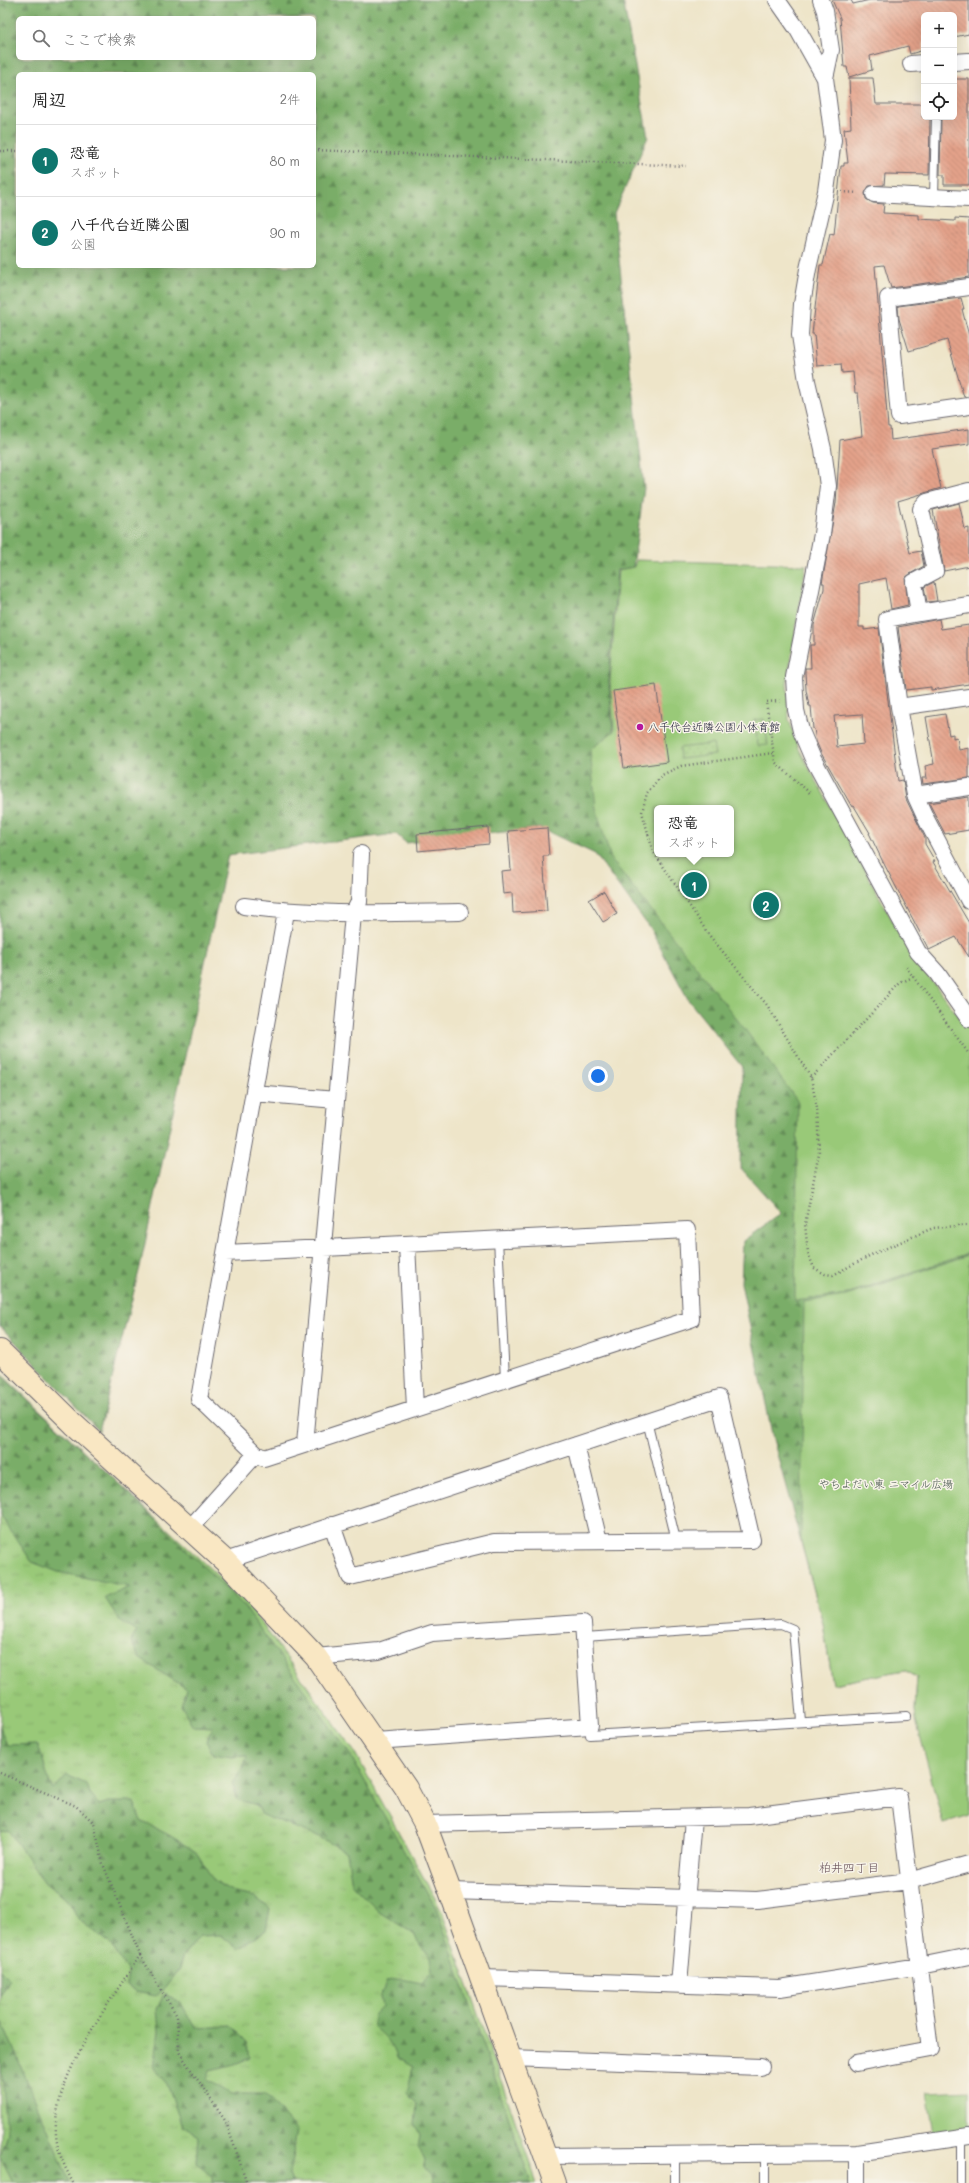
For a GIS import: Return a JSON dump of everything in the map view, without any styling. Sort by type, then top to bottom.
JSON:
[{"type":"street","points":[[778,0],[798,30],[825,78]]},
{"type":"street","points":[[821,0],[825,11],[831,50],[825,78],[833,140],[826,191],[802,304],[800,335],[807,381],[823,449],[828,486],[822,534],[795,652],[794,677],[796,728],[918,952],[937,973],[969,1019]]},
{"type":"street","points":[[957,62],[969,61]]},
{"type":"street","points":[[874,194],[969,199]]},
{"type":"street","points":[[969,288],[888,298],[899,416],[969,406]]},
{"type":"street","points":[[919,613],[914,582],[935,571],[922,510],[927,502],[969,491]]},
{"type":"street","points":[[969,605],[887,619],[899,707],[915,794],[926,819],[963,878],[969,901]]},
{"type":"street","points":[[899,707],[969,697]]},
{"type":"street","points":[[915,794],[969,787]]},
{"type":"street","points":[[305,1444],[353,914],[359,902],[361,854]]},
{"type":"street","points":[[244,906],[286,912],[353,914],[460,912]]},
{"type":"street","points":[[225,1253],[687,1230],[691,1319],[264,1458],[256,1454],[199,1399],[225,1253],[254,1094],[286,912]]},
{"type":"street","points":[[254,1094],[336,1100]]},
{"type":"street","points":[[407,1244],[415,1408]]},
{"type":"street","points":[[0,1351],[74,1424],[225,1561],[316,1657],[375,1741],[406,1788],[425,1824],[555,2183]]},
{"type":"street","points":[[225,1561],[332,1524],[719,1398],[752,1540],[494,1542],[350,1577],[332,1524]]},
{"type":"street","points":[[576,1445],[599,1542]]},
{"type":"street","points":[[190,1528],[256,1454]]},
{"type":"street","points":[[316,1657],[378,1651],[432,1633],[584,1623],[590,1726],[375,1741]]},
{"type":"street","points":[[425,1824],[692,1819],[749,1816],[899,1797],[930,2049],[856,2063]]},
{"type":"street","points":[[679,1985],[692,1819]]},
{"type":"street","points":[[450,1891],[757,1900],[909,1881],[969,1864]]},
{"type":"street","points":[[482,1978],[780,1988],[920,1966],[969,1956]]},
{"type":"street","points":[[510,2058],[761,2067]]},
{"type":"street","points":[[545,2156],[857,2153],[965,2136]]},
{"type":"street","points":[[857,2153],[857,2183]]},
{"type":"lane","points":[[934,197],[936,120]]},
{"type":"lane","points":[[498,1239],[505,1379]]},
{"type":"lane","points":[[647,1421],[676,1540]]},
{"type":"lane","points":[[584,1637],[781,1624],[793,1629],[801,1722]]},
{"type":"lane","points":[[590,1726],[590,1735],[906,1716]]},
{"type":"lane","points":[[961,2183],[965,2136]]},
{"type":"lane","points":[[765,2154],[766,2183]]},
{"type":"lane","points":[[675,2155],[675,2183]]},
{"type":"path","points":[[316,150],[686,166]]},
{"type":"path","points":[[0,151],[16,151]]},
{"type":"path","points":[[836,192],[874,194]]},
{"type":"path","points":[[654,852],[642,812],[647,793],[662,776],[681,766],[773,753],[766,702]]},
{"type":"path","points":[[657,857],[709,935],[767,1005],[811,1078],[817,1108],[819,1153],[805,1224],[808,1254],[814,1268],[824,1274],[833,1275],[875,1253],[933,1228],[969,1226]]},
{"type":"path","points":[[811,1078],[900,983],[913,977]]},
{"type":"path","points":[[0,1773],[76,1806],[94,1823],[103,1864],[140,1955],[177,2016],[179,2052],[226,2122],[247,2183]]},
{"type":"path","points":[[73,2183],[60,2156],[56,2134],[58,2103],[68,2071],[140,1955]]},
{"type":"green space","points":[[0,0],[623,0],[648,137],[614,213],[644,488],[633,567],[617,570],[609,682],[613,730],[618,759],[655,805],[654,857],[659,857],[969,1231],[969,1809],[943,1824],[915,1710],[917,1677],[904,1670],[833,1684],[823,1624],[773,1439],[741,1283],[743,1241],[781,1213],[740,1167],[742,1067],[689,1001],[649,927],[595,854],[540,828],[406,843],[396,834],[228,855],[140,1267],[99,1431],[0,1326]]},
{"type":"green space","points":[[636,560],[806,565],[787,683],[789,720],[799,749],[909,951],[969,1030],[969,1253],[846,1294],[795,1301],[798,1102],[747,1032],[611,859],[596,808],[590,750],[614,731],[610,682],[618,570],[634,567]]},
{"type":"green space","points":[[764,719],[768,745],[758,746],[754,720]]},
{"type":"green space","points":[[713,744],[715,755],[680,759],[679,748]]},
{"type":"green space","name":"やちよだい東 ニマイル広場","points":[[969,1255],[969,1816],[943,1824],[916,1720],[915,1710],[917,1677],[904,1670],[833,1684],[823,1624],[801,1541],[804,1302],[846,1296]]},
{"type":"green space","points":[[0,1373],[247,1603],[354,1751],[441,1909],[537,2183],[0,2183]]},
{"type":"green space","points":[[0,1375],[110,1475],[243,1605],[349,1753],[437,1910],[531,2183],[434,2183],[432,2175],[423,2168],[425,2161],[418,2146],[420,2135],[415,2124],[417,2104],[407,2093],[413,2067],[397,2058],[388,2041],[374,2027],[374,2015],[382,2007],[380,1997],[387,1981],[401,1979],[422,1983],[432,1970],[430,1958],[411,1932],[379,1912],[352,1885],[347,1852],[319,1837],[262,1815],[257,1805],[238,1800],[232,1783],[243,1768],[247,1756],[231,1757],[213,1754],[206,1741],[213,1727],[193,1726],[181,1705],[187,1689],[139,1658],[131,1641],[137,1631],[120,1621],[105,1598],[130,1587],[58,1572],[32,1562],[0,1515]]},
{"type":"green space","points":[[0,1727],[7,1745],[37,1744],[53,1790],[67,1775],[86,1784],[91,1795],[99,1805],[109,1802],[134,1802],[141,1821],[169,1835],[196,1852],[214,1881],[235,1893],[255,1897],[270,1909],[266,1930],[238,1949],[221,1935],[199,1936],[183,1956],[178,1971],[165,1988],[156,1996],[135,1992],[126,1986],[128,1972],[110,1943],[79,1920],[68,1900],[45,1883],[8,1830],[0,1832]]},
{"type":"green space","points":[[0,1969],[10,1979],[0,1996]]},
{"type":"green space","points":[[164,1994],[180,2001],[195,2028],[231,2026],[247,2042],[250,2058],[232,2065],[210,2070],[207,2080],[231,2094],[265,2094],[297,2131],[289,2174],[292,2183],[212,2183],[212,2178],[197,2162],[199,2136],[182,2126],[167,2084],[154,2069],[159,2031],[157,2009]]},
{"type":"green space","points":[[0,2020],[7,2033],[70,2183],[13,2183],[0,2157],[7,2132],[2,2075],[0,2073]]},
{"type":"green space","points":[[969,2090],[969,2129],[934,2134],[927,2092]]},
{"type":"building","points":[[832,0],[851,0],[853,4],[870,0],[969,0],[969,34],[957,36],[957,12],[921,12],[921,51],[910,54],[908,46],[870,56],[872,70],[849,77],[847,67],[844,67],[840,18]]},
{"type":"building","points":[[849,78],[873,78],[876,104],[921,104],[921,120],[930,120],[929,175],[885,174],[884,185],[869,186],[865,193],[866,199],[873,203],[884,204],[883,213],[919,215],[919,219],[955,221],[955,218],[969,219],[969,277],[891,288],[884,265],[875,266],[888,427],[890,427],[891,440],[969,429],[969,444],[932,449],[941,488],[898,501],[910,553],[921,551],[924,566],[905,578],[908,605],[891,609],[886,578],[859,584],[859,627],[864,627],[864,630],[879,628],[898,781],[903,780],[906,799],[925,838],[925,844],[935,861],[933,862],[969,923],[969,957],[956,937],[929,950],[883,862],[870,833],[854,806],[852,807],[821,753],[813,729],[811,706],[809,706],[806,690],[805,668],[811,668],[810,645],[814,645],[814,625],[824,589],[824,583],[822,583],[836,503],[840,440],[862,436],[858,393],[855,393],[853,372],[842,373],[841,364],[817,366],[814,334],[812,334],[820,265],[823,265],[830,234],[834,235],[841,166],[844,166],[844,163],[848,163],[844,129],[851,128]],"holes":[[[862,714],[864,744],[837,747],[834,716]]]},
{"type":"building","points":[[957,79],[969,79],[969,185],[944,185],[944,175],[940,175],[941,120],[957,120]]},
{"type":"building","points":[[961,298],[964,309],[962,309],[969,336],[969,397],[964,397],[947,340],[909,351],[899,319],[898,306]]},
{"type":"building","points":[[959,503],[965,529],[969,528],[969,566],[944,571],[933,510]]},
{"type":"building","points":[[934,582],[937,601],[927,602],[924,587]]},
{"type":"building","points":[[939,619],[941,629],[969,625],[969,684],[931,690],[931,687],[906,690],[898,627]]},
{"type":"building","name":"八千代台近隣公園小体育館","points":[[656,685],[667,762],[624,768],[613,691]]},
{"type":"building","points":[[945,714],[949,735],[953,734],[953,738],[957,737],[959,750],[969,748],[969,778],[923,784],[922,778],[927,778],[925,766],[934,764],[926,717]]},
{"type":"building","points":[[969,797],[969,830],[945,834],[929,803]]},
{"type":"building","points":[[488,827],[489,844],[418,851],[417,834]]},
{"type":"building","points":[[547,828],[549,856],[543,856],[547,911],[513,913],[512,893],[503,894],[501,871],[511,870],[508,831]]},
{"type":"building","points":[[604,891],[617,914],[603,922],[589,900]]},
{"type":"place","name":"八千代台近隣公園小体育館","points":[[640,727]]},
{"type":"place","name":"恐竜","points":[[694,885]]},
{"type":"place","name":"八千代台近隣公園","points":[[766,905]]},
{"type":"district","name":"柏井四丁目","points":[[849,1868]]}]
